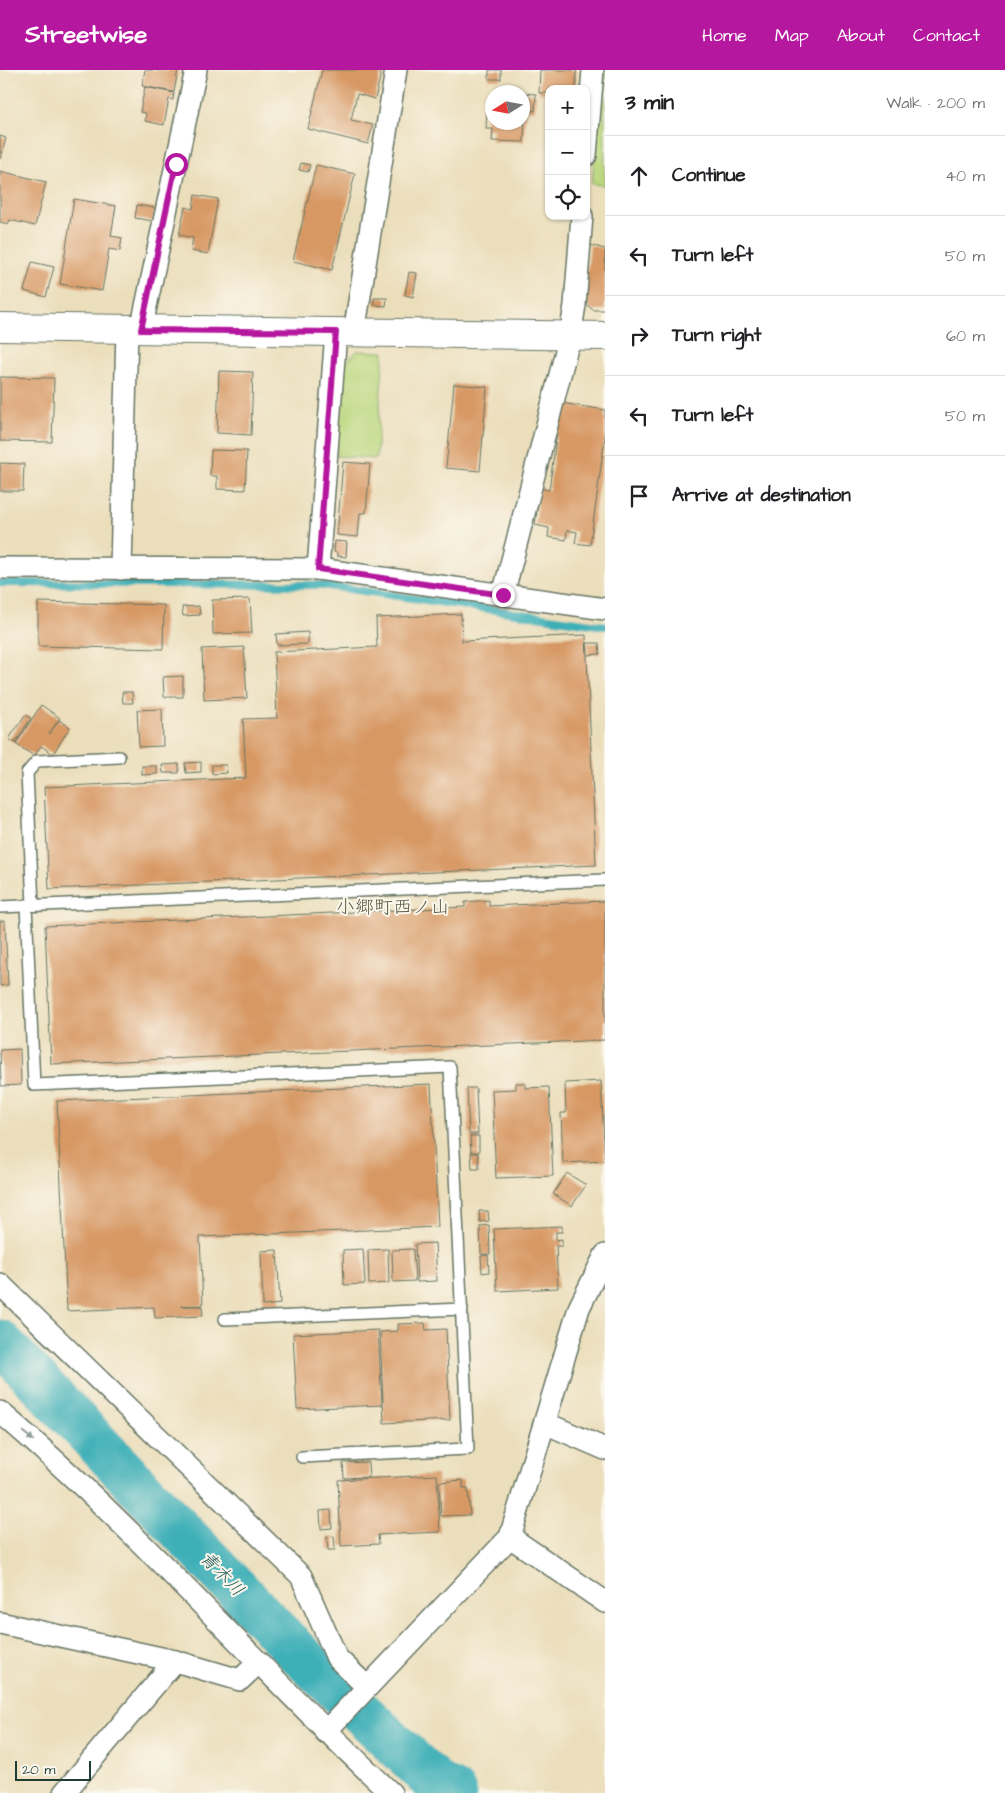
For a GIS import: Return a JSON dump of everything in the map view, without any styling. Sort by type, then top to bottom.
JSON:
[{"type":"street","points":[[121,569],[134,329],[196,70]]},
{"type":"street","points":[[318,569],[345,332],[396,70]]},
{"type":"street","points":[[588,130],[593,70]]},
{"type":"street","points":[[503,595],[570,336],[575,305],[582,220]]},
{"type":"street","points":[[0,327],[605,336]]},
{"type":"street","points":[[0,568],[318,569],[605,609]]},
{"type":"street","points":[[331,1725],[510,1537],[579,1308],[605,1255]]},
{"type":"street","points":[[0,1284],[301,1576],[337,1658],[364,1690]]},
{"type":"street","points":[[0,1412],[55,1459],[259,1662],[331,1725],[391,1793]]},
{"type":"street","points":[[545,1423],[605,1449]]},
{"type":"street","points":[[510,1537],[605,1602]]},
{"type":"street","points":[[0,1623],[175,1661],[240,1680],[259,1662]]},
{"type":"street","points":[[64,1793],[175,1661]]},
{"type":"lane","points":[[119,757],[37,761],[27,773],[34,1085],[450,1067],[468,1449],[302,1456]]},
{"type":"lane","points":[[0,906],[605,880]]},
{"type":"lane","points":[[225,1319],[462,1308]]},
{"type":"green space","points":[[601,70],[605,70],[605,185],[592,184]]},
{"type":"green space","points":[[357,351],[384,352],[376,459],[336,456],[342,367]]},
{"type":"building","points":[[145,70],[178,70],[174,92],[142,86]]},
{"type":"building","points":[[322,70],[367,70],[381,73],[375,99],[357,94],[351,120],[373,125],[368,144],[308,129]]},
{"type":"building","points":[[489,70],[501,70],[501,79],[489,79]]},
{"type":"building","points":[[540,70],[576,70],[576,85],[545,85],[545,93],[539,93]]},
{"type":"building","points":[[145,87],[174,93],[173,100],[169,99],[164,125],[145,121],[146,113],[140,112]]},
{"type":"building","points":[[530,94],[536,94],[535,111],[530,110]]},
{"type":"building","points":[[493,130],[524,130],[524,142],[492,141]]},
{"type":"building","points":[[0,136],[6,138],[1,158],[0,158]]},
{"type":"building","points":[[301,163],[310,165],[308,172],[299,170]]},
{"type":"building","points":[[316,165],[355,174],[332,270],[293,261]]},
{"type":"building","points":[[0,171],[46,182],[35,226],[10,220],[8,224],[0,222]]},
{"type":"building","points":[[195,195],[218,199],[208,254],[191,251],[193,238],[179,235],[185,207],[193,209]]},
{"type":"building","points":[[74,199],[116,206],[111,236],[122,238],[120,251],[109,249],[102,291],[60,284]]},
{"type":"building","points":[[137,205],[155,208],[153,221],[135,218]]},
{"type":"building","points":[[590,245],[605,249],[605,310],[593,310],[584,302]]},
{"type":"building","points":[[32,262],[54,267],[46,297],[24,291]]},
{"type":"building","points":[[409,272],[417,273],[413,297],[405,295]]},
{"type":"building","points":[[374,298],[387,298],[386,306],[374,305]]},
{"type":"building","points":[[219,371],[253,372],[251,435],[217,433]]},
{"type":"building","points":[[0,377],[54,378],[52,442],[0,441]]},
{"type":"building","points":[[454,384],[487,387],[480,471],[446,468]]},
{"type":"building","points":[[561,403],[605,410],[605,438],[590,545],[575,543],[577,532],[567,530],[566,540],[548,537],[549,528],[535,525],[540,488],[549,490]]},
{"type":"building","points":[[211,450],[247,451],[245,490],[217,489],[217,476],[210,476]]},
{"type":"building","points":[[343,462],[370,464],[366,513],[360,513],[358,537],[337,535]]},
{"type":"building","points":[[0,463],[24,464],[23,491],[0,491]]},
{"type":"building","points":[[335,541],[347,542],[346,557],[337,556],[337,553],[334,552]]},
{"type":"building","points":[[250,599],[252,633],[213,634],[212,600]]},
{"type":"building","points":[[38,602],[164,605],[163,649],[38,646]]},
{"type":"building","points":[[199,606],[200,615],[183,616],[182,607]]},
{"type":"building","points":[[461,614],[462,641],[586,635],[596,865],[49,889],[44,787],[246,778],[243,719],[277,718],[274,652],[377,647],[376,618]]},
{"type":"building","points":[[308,632],[308,644],[277,645],[276,634]]},
{"type":"building","points":[[587,643],[599,643],[600,654],[588,655]]},
{"type":"building","points":[[244,647],[247,698],[204,700],[202,649]]},
{"type":"building","points":[[183,676],[183,697],[164,697],[163,677]]},
{"type":"building","points":[[122,692],[132,692],[133,703],[123,703]]},
{"type":"building","points":[[41,705],[60,718],[49,734],[59,720],[70,727],[53,754],[41,746],[34,756],[16,744]]},
{"type":"building","points":[[162,709],[163,746],[139,747],[137,710]]},
{"type":"building","points":[[25,715],[31,718],[15,743],[9,739]]},
{"type":"building","points":[[201,762],[201,772],[186,773],[185,763]]},
{"type":"building","points":[[179,764],[179,773],[163,773],[162,765]]},
{"type":"building","points":[[212,765],[226,765],[227,773],[212,774]]},
{"type":"building","points":[[142,766],[157,766],[157,774],[142,775]]},
{"type":"building","points":[[489,900],[489,906],[605,901],[605,1040],[51,1064],[45,926],[465,907],[465,902]]},
{"type":"building","points":[[0,921],[5,921],[8,985],[0,986]]},
{"type":"building","points":[[20,1049],[21,1085],[1,1086],[0,1050]]},
{"type":"building","points":[[601,1081],[605,1161],[563,1163],[561,1113],[566,1113],[565,1083]]},
{"type":"building","points":[[516,1083],[525,1083],[525,1088],[549,1087],[553,1176],[496,1178],[492,1090],[516,1089]]},
{"type":"building","points":[[431,1084],[438,1227],[200,1237],[203,1305],[181,1306],[202,1306],[203,1316],[155,1318],[154,1307],[67,1311],[57,1101]]},
{"type":"building","points":[[467,1088],[476,1088],[478,1134],[469,1134]]},
{"type":"building","points":[[470,1136],[479,1136],[479,1152],[471,1152]]},
{"type":"building","points":[[471,1153],[478,1153],[479,1169],[472,1169]]},
{"type":"building","points":[[567,1173],[586,1185],[572,1206],[553,1194]]},
{"type":"building","points":[[479,1211],[488,1211],[489,1221],[480,1222]]},
{"type":"building","points":[[489,1225],[490,1254],[481,1254],[480,1226]]},
{"type":"building","points":[[562,1226],[562,1232],[556,1232],[556,1240],[562,1239],[562,1246],[556,1246],[558,1288],[497,1291],[494,1229]]},
{"type":"building","points":[[435,1243],[437,1281],[417,1282],[415,1244]]},
{"type":"building","points":[[363,1249],[365,1284],[344,1285],[343,1250]]},
{"type":"building","points":[[388,1249],[389,1283],[369,1284],[368,1250]]},
{"type":"building","points":[[413,1249],[415,1281],[393,1282],[392,1250]]},
{"type":"building","points":[[277,1250],[280,1304],[263,1306],[261,1251]]},
{"type":"building","points":[[488,1255],[489,1272],[482,1273],[481,1256]]},
{"type":"building","points":[[425,1323],[426,1330],[446,1329],[450,1420],[384,1423],[380,1332],[398,1331],[398,1324]]},
{"type":"building","points":[[378,1330],[382,1405],[297,1409],[293,1334]]},
{"type":"building","points":[[368,1462],[369,1477],[344,1478],[343,1463]]},
{"type":"building","points":[[437,1475],[440,1532],[378,1535],[379,1544],[341,1546],[338,1480]]},
{"type":"building","points":[[463,1480],[463,1488],[468,1488],[470,1515],[441,1516],[439,1482]]},
{"type":"building","points":[[331,1510],[332,1528],[321,1529],[320,1511]]},
{"type":"building","points":[[334,1536],[335,1550],[328,1550],[327,1537]]},
{"type":"waterway","points":[[0,583],[322,585],[605,626]]},
{"type":"waterway","name":"青木川","points":[[0,1342],[296,1651],[437,1784],[454,1793]]},
{"type":"district","name":"小郷町西ノ山","points":[[393,907]]},
{"type":"route","points":[[176,164],[141,330],[336,332],[318,569],[503,595]]}]
